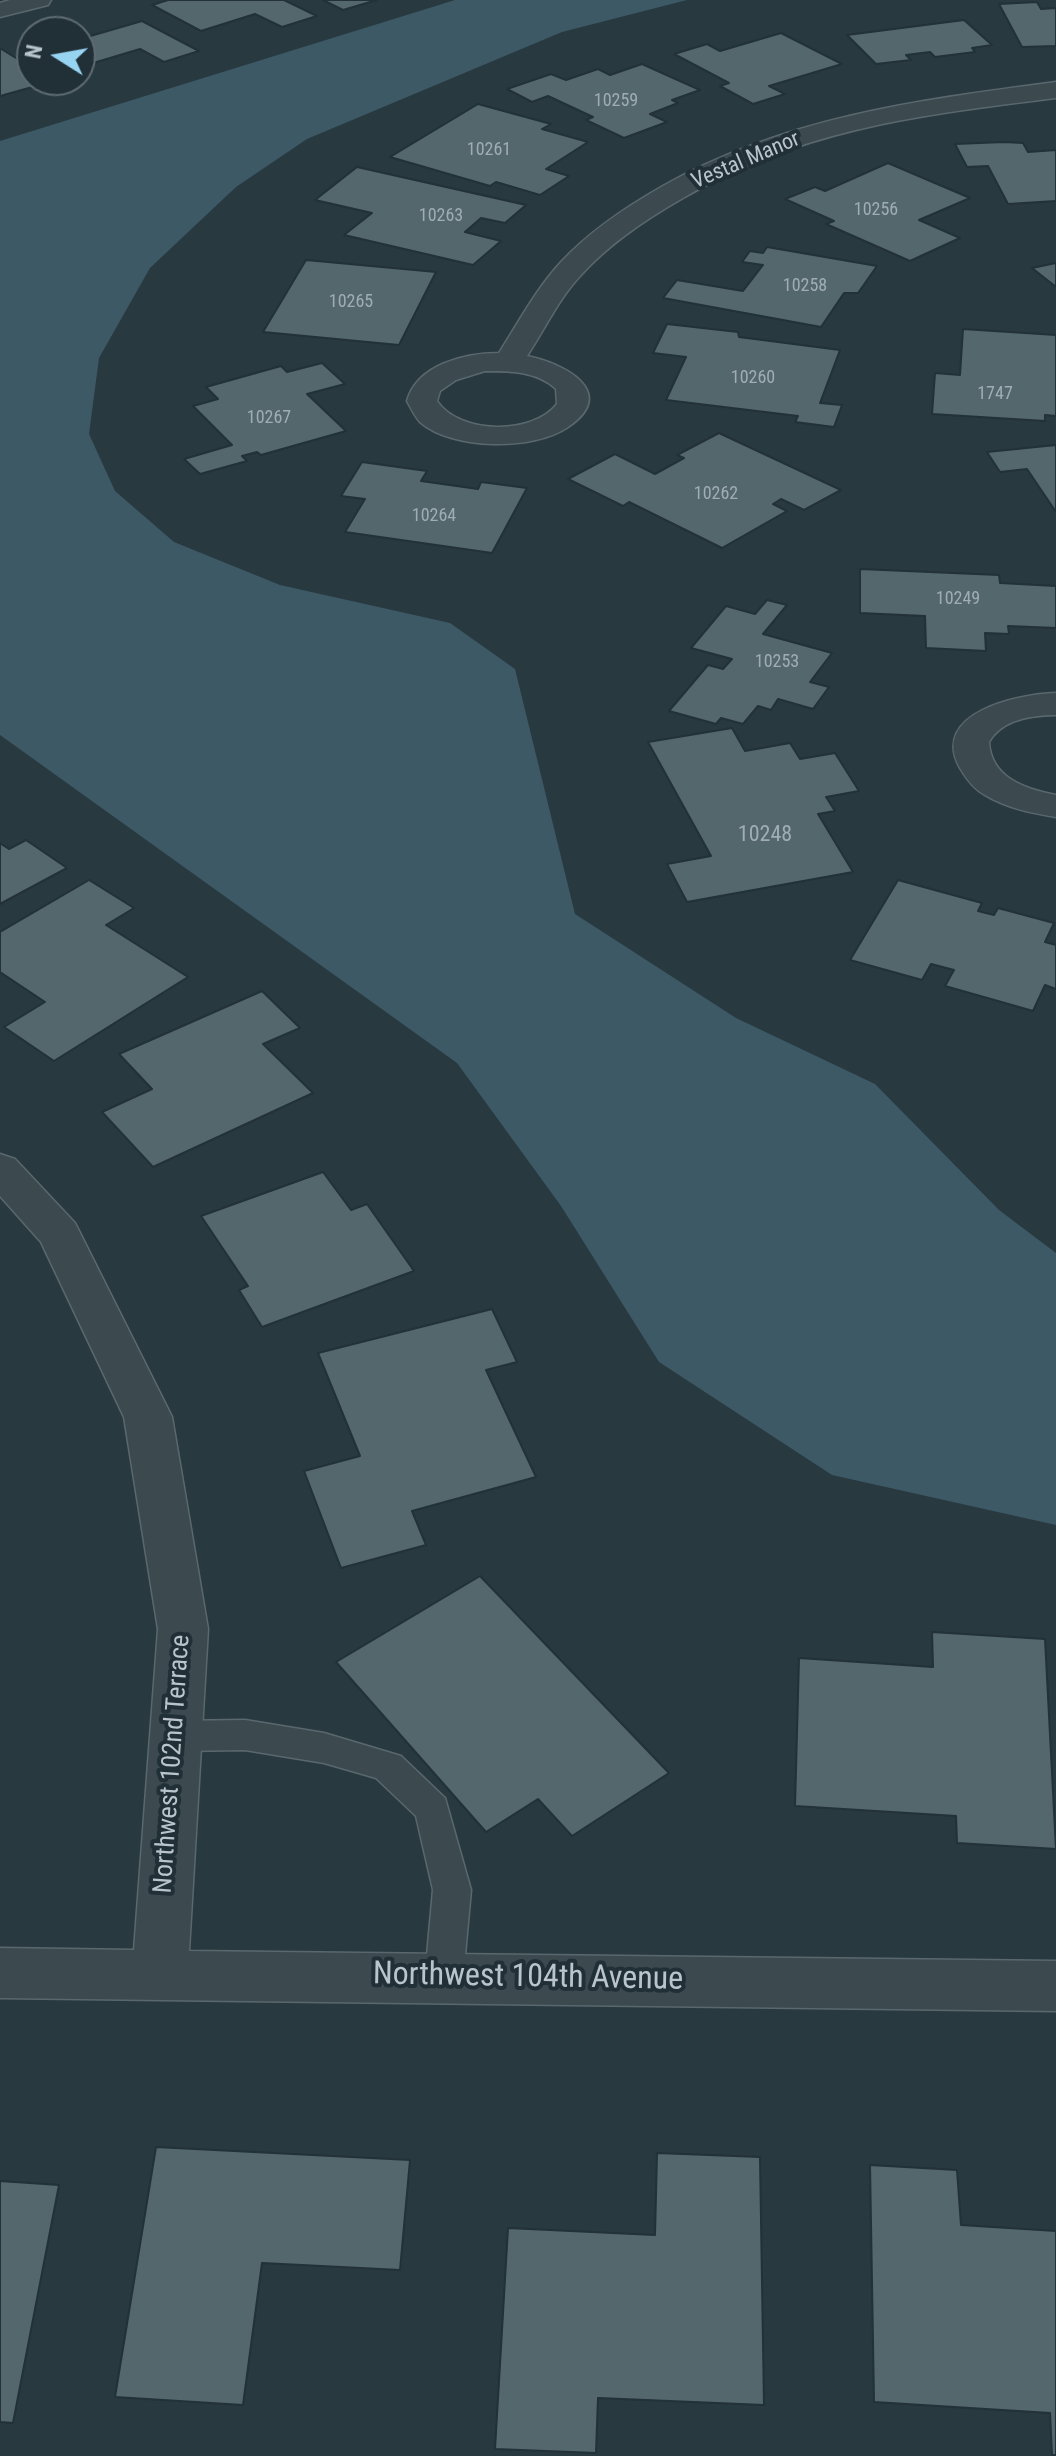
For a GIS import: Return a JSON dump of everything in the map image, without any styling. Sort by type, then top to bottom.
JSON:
[{"type":"street","points":[[0,10],[39,0]]},
{"type":"street","name":"Vestal Manor","points":[[508,362],[571,267],[636,211],[730,163],[826,127],[942,104],[1056,90]]},
{"type":"street","points":[[1056,704],[1024,705],[1001,713],[983,724],[974,738],[973,756],[982,774],[1002,789],[1028,801],[1056,806]]},
{"type":"street","name":"Northwest 102nd Terrace","points":[[0,1169],[59,1234],[148,1417],[183,1629],[160,1973]]},
{"type":"street","name":"Northwest 104th Avenue","points":[[0,1973],[1056,1986]]},
{"type":"lane","points":[[176,1736],[245,1735],[324,1748],[388,1767],[432,1809],[452,1890],[444,1977]]},
{"type":"water","points":[[455,0],[687,0],[562,32],[307,139],[236,187],[150,268],[99,358],[89,434],[115,491],[174,542],[280,585],[450,623],[515,669],[575,914],[736,1018],[875,1084],[999,1210],[1056,1253],[1056,1525],[832,1475],[659,1362],[561,1206],[457,1063],[0,735],[0,141]]},
{"type":"building","points":[[168,0],[284,0],[317,16],[282,27],[255,14],[201,31],[152,5]]},
{"type":"building","points":[[323,0],[377,0],[343,10]]},
{"type":"building","points":[[1037,2],[1041,9],[1056,8],[1056,46],[1022,47],[999,4]]},
{"type":"building","points":[[964,20],[992,45],[972,48],[975,52],[935,57],[930,52],[906,55],[911,60],[876,64],[847,35]]},
{"type":"building","points":[[142,21],[199,51],[164,62],[140,49],[96,62],[96,34]]},
{"type":"building","points":[[781,33],[842,64],[769,86],[785,94],[753,104],[720,86],[729,83],[674,54],[707,44],[720,51]]},
{"type":"building","points":[[0,48],[16,58],[16,92],[0,96]]},
{"type":"building","points":[[642,64],[700,90],[672,100],[678,103],[650,114],[667,122],[624,138],[586,120],[593,117],[548,96],[532,102],[507,89],[551,74],[566,80],[598,69],[610,75]]},
{"type":"building","points":[[478,104],[551,124],[542,129],[588,142],[546,169],[569,176],[540,195],[496,182],[490,186],[390,157]]},
{"type":"building","points":[[1023,143],[1028,152],[1056,150],[1056,201],[1008,204],[988,166],[967,167],[955,144]]},
{"type":"building","points":[[888,163],[970,198],[919,220],[960,238],[910,261],[826,224],[834,221],[785,199],[815,187],[825,191]]},
{"type":"building","points":[[357,167],[526,205],[505,223],[481,218],[465,232],[501,241],[473,265],[344,235],[372,213],[315,200]]},
{"type":"building","points":[[767,247],[877,266],[858,293],[844,293],[821,327],[663,298],[677,280],[743,291],[763,265],[742,262],[750,251],[763,253]]},
{"type":"building","points":[[306,260],[436,272],[399,345],[263,332]]},
{"type":"building","points":[[1056,263],[1056,287],[1032,268]]},
{"type":"building","points":[[667,324],[738,332],[739,337],[840,350],[820,403],[842,405],[834,427],[795,422],[798,416],[666,400],[686,357],[653,353]]},
{"type":"building","points":[[963,329],[1056,335],[1056,416],[1045,415],[1045,421],[932,414],[935,373],[960,375]]},
{"type":"building","points":[[322,363],[345,384],[307,394],[346,431],[261,455],[257,452],[242,456],[247,461],[200,474],[184,459],[232,445],[193,406],[218,399],[206,387],[281,366],[287,372]]},
{"type":"building","points":[[719,433],[841,490],[804,510],[781,499],[773,504],[787,511],[722,548],[629,502],[623,506],[568,479],[615,454],[655,474],[684,458],[677,455]]},
{"type":"building","points":[[1056,445],[1056,512],[1027,469],[1000,472],[987,452]]},
{"type":"building","points":[[362,462],[427,471],[421,481],[478,489],[481,482],[527,488],[492,553],[345,532],[365,499],[341,496]]},
{"type":"building","points":[[860,569],[999,575],[1000,583],[1056,586],[1056,628],[1008,626],[1009,634],[985,633],[986,651],[926,648],[925,616],[860,613]]},
{"type":"building","points":[[767,600],[787,605],[763,634],[832,653],[810,682],[829,687],[813,709],[778,699],[771,710],[758,706],[743,724],[721,718],[716,724],[669,711],[708,665],[723,669],[732,659],[691,648],[726,606],[755,614]]},
{"type":"building","points":[[732,728],[745,751],[790,743],[800,759],[835,753],[859,791],[826,797],[835,811],[818,814],[853,872],[687,902],[667,864],[711,856],[648,742]]},
{"type":"building","points":[[26,840],[67,868],[0,904],[0,843],[9,849]]},
{"type":"building","points":[[89,880],[134,908],[106,925],[188,977],[54,1061],[4,1027],[45,1002],[0,972],[0,932]]},
{"type":"building","points":[[898,880],[982,903],[978,911],[994,915],[998,908],[1054,923],[1045,942],[1056,945],[1056,989],[1045,985],[1033,1011],[945,986],[954,970],[931,964],[922,980],[850,960]]},
{"type":"building","points":[[262,991],[300,1028],[263,1044],[313,1093],[153,1167],[102,1112],[152,1089],[119,1054]]},
{"type":"building","points":[[323,1172],[351,1210],[367,1204],[414,1271],[262,1327],[239,1290],[248,1286],[201,1216]]},
{"type":"building","points":[[492,1309],[517,1362],[486,1370],[536,1477],[412,1511],[426,1545],[341,1568],[304,1471],[360,1456],[318,1353]]},
{"type":"building","points":[[480,1576],[669,1773],[572,1836],[538,1799],[486,1832],[336,1662]]},
{"type":"building","points":[[932,1632],[1045,1639],[1056,1849],[957,1843],[956,1816],[795,1806],[799,1658],[933,1667]]},
{"type":"building","points":[[156,2147],[410,2160],[400,2270],[262,2263],[243,2405],[115,2397]]},
{"type":"building","points":[[657,2153],[760,2157],[764,2405],[598,2398],[596,2453],[495,2449],[508,2228],[655,2235]]},
{"type":"building","points":[[870,2165],[957,2170],[961,2225],[1056,2231],[1056,2455],[1052,2455],[1050,2413],[874,2402]]},
{"type":"building","points":[[0,2181],[59,2185],[13,2423],[0,2422]]}]
